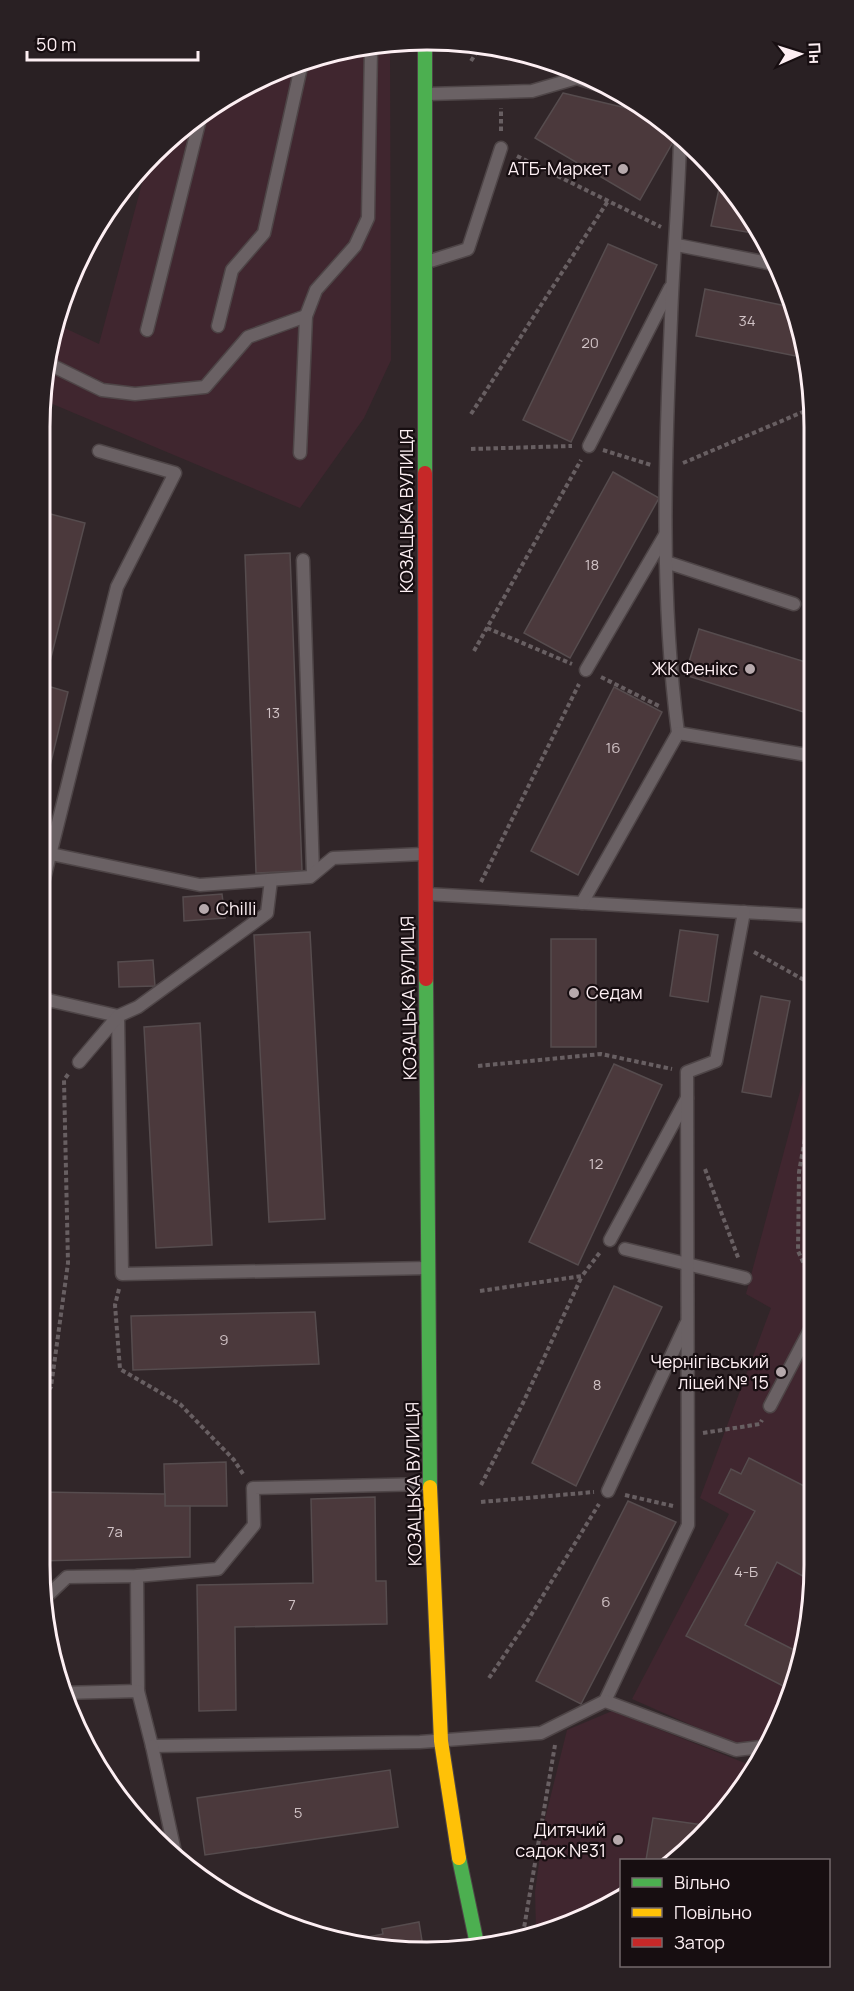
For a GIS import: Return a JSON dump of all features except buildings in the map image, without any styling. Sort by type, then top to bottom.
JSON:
[{"type":"main road","name":"КОЗАЦЬКА ВУЛИЦЯ","points":[[425,50],[425,894],[430,1484],[441,1741],[454,1834],[476,1938]]},
{"type":"lane","points":[[300,453],[306,316],[316,290],[355,246],[369,218],[371,54]]},
{"type":"lane","points":[[218,326],[232,270],[264,233],[300,72]]},
{"type":"lane","points":[[425,94],[531,91],[572,78]]},
{"type":"lane","points":[[147,330],[198,127]]},
{"type":"lane","points":[[582,903],[678,733],[666,562],[666,470],[680,147]]},
{"type":"lane","points":[[426,262],[468,249],[501,148]]},
{"type":"lane","points":[[677,240],[766,261]]},
{"type":"lane","points":[[589,446],[673,281]]},
{"type":"lane","points":[[55,367],[102,390],[135,394],[205,387],[248,337],[306,316]]},
{"type":"lane","points":[[50,858],[117,587],[176,473],[99,451]]},
{"type":"lane","points":[[585,670],[666,534]]},
{"type":"lane","points":[[303,560],[313,874]]},
{"type":"lane","points":[[666,562],[794,604]]},
{"type":"lane","points":[[678,733],[804,754]]},
{"type":"lane","points":[[51,854],[200,885],[310,877],[333,858],[425,854]]},
{"type":"lane","points":[[79,1062],[118,1016],[138,1007],[267,913],[271,880]]},
{"type":"lane","points":[[425,894],[804,915]]},
{"type":"lane","points":[[152,1746],[441,1741],[541,1733],[605,1701],[688,1525],[687,1072],[716,1061],[744,912]]},
{"type":"lane","points":[[50,1001],[118,1016]]},
{"type":"lane","points":[[118,1016],[122,1274],[429,1268]]},
{"type":"lane","points":[[610,1240],[687,1097]]},
{"type":"lane","points":[[625,1249],[745,1278]]},
{"type":"lane","points":[[608,1491],[688,1320]]},
{"type":"lane","points":[[770,1406],[804,1341]]},
{"type":"lane","points":[[50,1593],[68,1577],[137,1576],[218,1569],[254,1525],[253,1488],[430,1484]]},
{"type":"lane","points":[[137,1576],[138,1691],[173,1843]]},
{"type":"lane","points":[[73,1693],[138,1691]]},
{"type":"lane","points":[[605,1701],[736,1750],[757,1747]]},
{"type":"path","points":[[471,62],[476,53]]},
{"type":"path","points":[[501,92],[501,148],[608,201],[677,240]]},
{"type":"path","points":[[471,414],[608,201]]},
{"type":"path","points":[[471,449],[589,446],[666,470],[804,411]]},
{"type":"path","points":[[474,651],[589,446]]},
{"type":"path","points":[[487,628],[585,670],[676,714]]},
{"type":"path","points":[[477,890],[585,670]]},
{"type":"path","points":[[738,943],[804,980]]},
{"type":"path","points":[[478,1066],[602,1054],[687,1072]]},
{"type":"path","points":[[50,1388],[68,1263],[64,1080],[79,1062]]},
{"type":"path","points":[[804,1144],[799,1172],[798,1251],[804,1264]]},
{"type":"path","points":[[703,1162],[745,1278]]},
{"type":"path","points":[[481,1485],[522,1405],[582,1276],[610,1240]]},
{"type":"path","points":[[122,1274],[115,1305],[120,1369],[180,1404],[234,1461],[253,1488]]},
{"type":"path","points":[[480,1291],[582,1276]]},
{"type":"path","points":[[688,1436],[760,1424],[770,1406]]},
{"type":"path","points":[[481,1502],[608,1491],[688,1509]]},
{"type":"path","points":[[489,1678],[608,1491]]},
{"type":"path","points":[[523,1929],[559,1724]]},
{"type":"shaded area","points":[[390,51],[391,360],[364,418],[300,508],[50,403],[63,327],[99,344],[144,177],[160,160],[217,113],[260,88],[329,62]]},
{"type":"shaded area","name":"Чернігівський ліцей № 15","points":[[804,1076],[804,1589],[792,1662],[776,1708],[754,1753],[632,1699],[729,1514],[700,1498],[771,1308],[746,1294]]},
{"type":"shaded area","name":"Дитячий садок №31","points":[[612,1711],[747,1764],[711,1813],[662,1859],[620,1859],[620,1889],[594,1903],[536,1925],[535,1892],[545,1819],[567,1730]]},
{"type":"traffic: fast","points":[[425,50],[425,473]]},
{"type":"traffic: fast","points":[[426,979],[430,1487]]},
{"type":"traffic: fast","points":[[459,1858],[476,1938]]},
{"type":"traffic: slow","points":[[430,1487],[441,1741],[459,1858]]},
{"type":"traffic: jam","points":[[425,473],[426,979]]},
{"type":"place","name":"АТБ-Маркет","points":[[623,169]]},
{"type":"place","name":"ЖК Фенікс","points":[[750,669]]},
{"type":"place","name":"Chilli","points":[[204,909]]},
{"type":"place","name":"Седам","points":[[574,993]]},
{"type":"place","name":"Чернігівський ліцей № 15","points":[[781,1372]]},
{"type":"place","name":"Дитячий садок №31","points":[[618,1840]]}]
